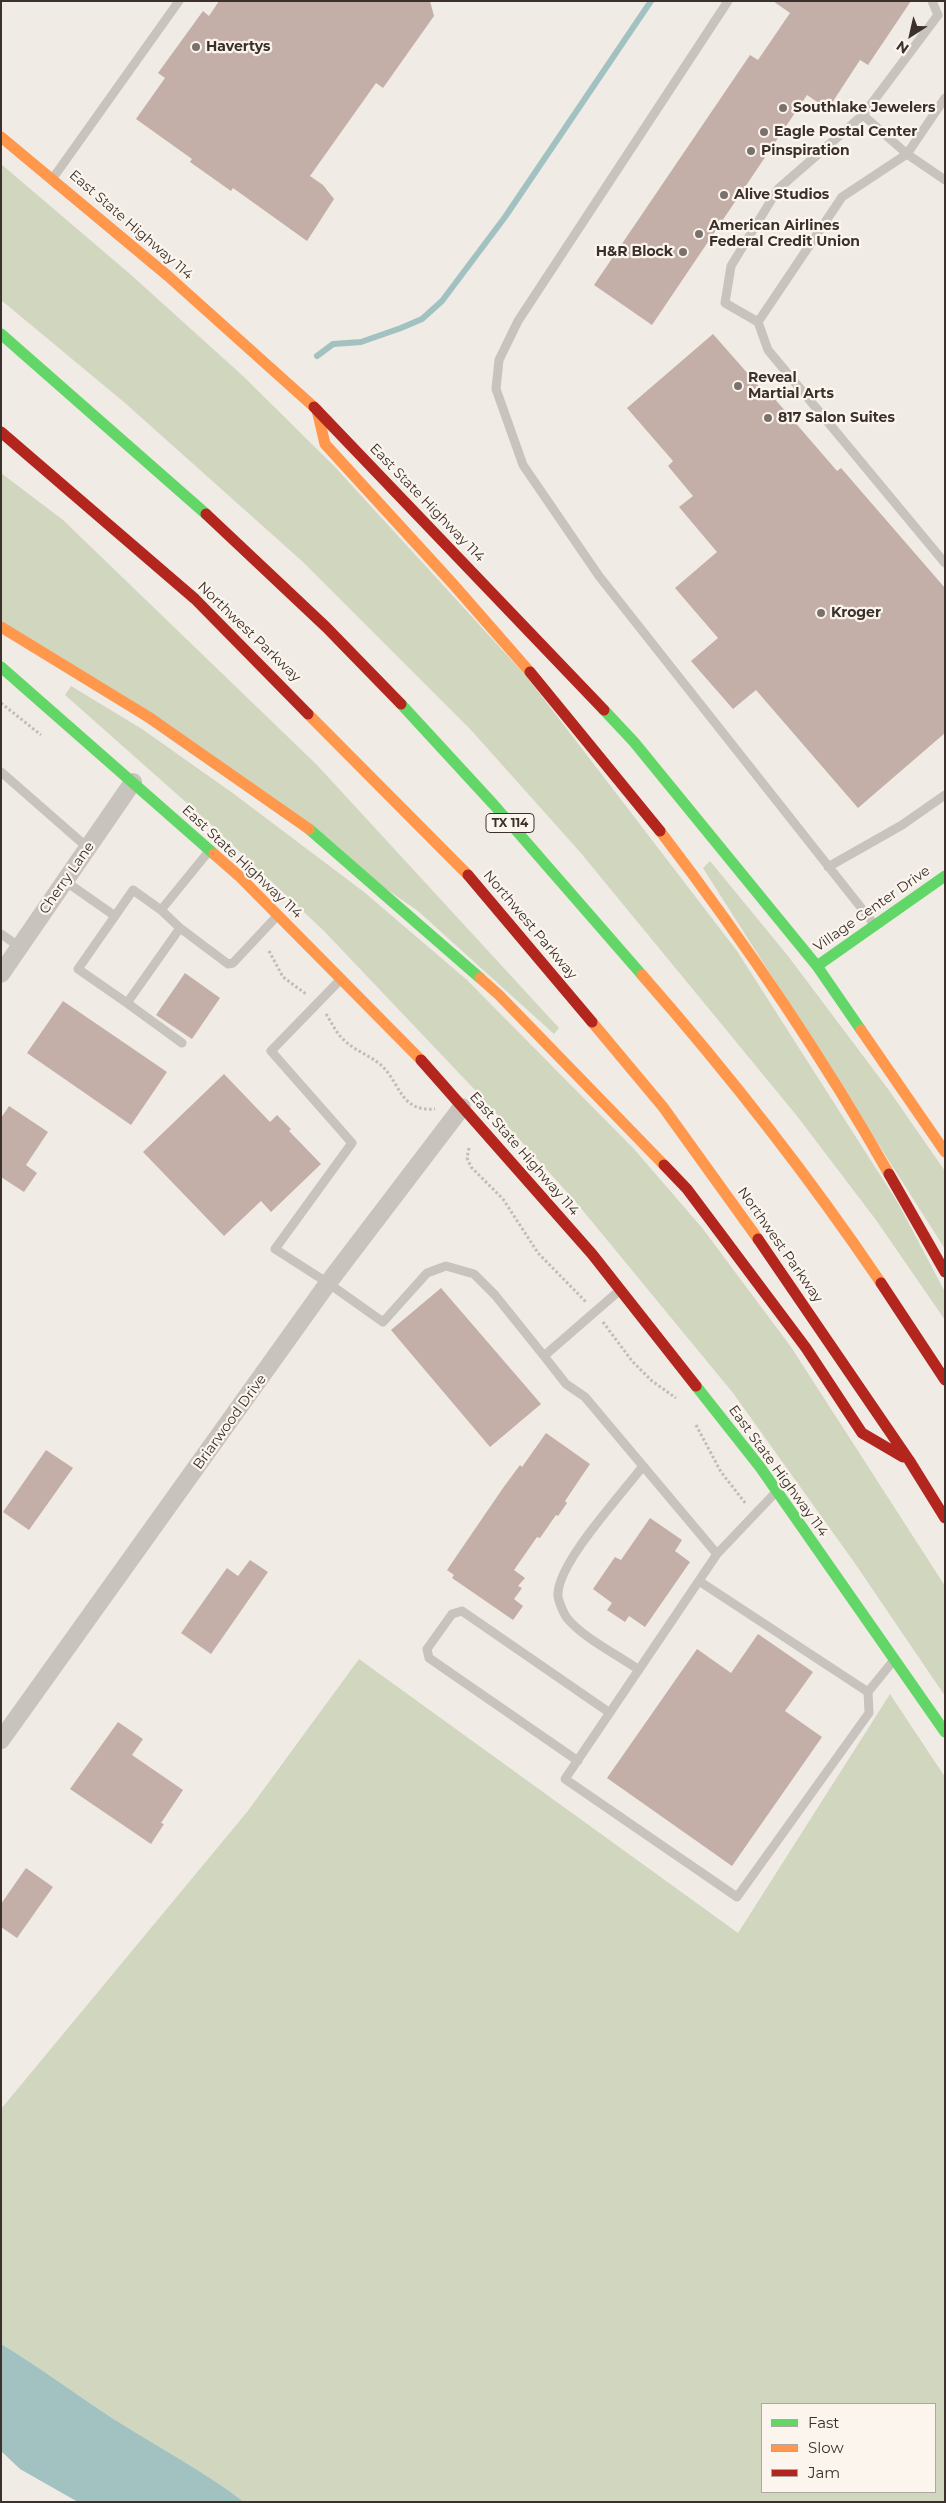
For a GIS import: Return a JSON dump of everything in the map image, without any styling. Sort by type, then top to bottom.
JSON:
[{"type":"main road","name":"East State Highway 114","points":[[1,137],[53,178],[168,276],[317,410],[634,742],[817,966],[945,1152]]},
{"type":"main road","name":"TX 114","points":[[1,334],[118,434],[283,586],[415,719],[536,851],[730,1078],[807,1177],[945,1380]]},
{"type":"main road","points":[[317,410],[325,444],[503,639],[602,758],[710,899],[805,1033],[945,1272]]},
{"type":"main road","name":"Northwest Parkway","points":[[1,432],[195,599],[475,882],[663,1107],[776,1263],[910,1460],[945,1518]]},
{"type":"main road","points":[[1,627],[150,718],[321,838],[499,995],[687,1189],[806,1348],[862,1432],[910,1460]]},
{"type":"main road","name":"East State Highway 114","points":[[1,667],[210,850],[278,914],[404,1040],[592,1254],[777,1491],[945,1732]]},
{"type":"main road","name":"Village Center Drive","points":[[817,966],[874,924],[945,876]]},
{"type":"street","name":"Cherry Lane","points":[[1,974],[134,782]]},
{"type":"street","name":"Briarwood Drive","points":[[1,1740],[328,1283],[462,1107]]},
{"type":"lane","points":[[53,178],[179,1]]},
{"type":"lane","points":[[728,1],[518,321],[499,360],[496,389],[523,465],[599,576],[874,924]]},
{"type":"lane","points":[[932,1],[938,15],[863,115],[778,189],[731,266],[725,303],[758,322],[768,350],[945,563]]},
{"type":"lane","points":[[758,322],[842,196],[907,154],[945,98]]},
{"type":"lane","points":[[863,115],[907,154],[945,180]]},
{"type":"lane","points":[[1,772],[88,848]]},
{"type":"lane","points":[[828,867],[902,825],[945,795]]},
{"type":"lane","points":[[161,910],[210,850]]},
{"type":"lane","points":[[65,881],[115,916]]},
{"type":"lane","points":[[182,1044],[78,968],[133,890],[228,964],[233,964],[278,914]]},
{"type":"lane","points":[[127,1003],[180,928]]},
{"type":"lane","points":[[1,934],[20,947]]},
{"type":"lane","points":[[342,978],[271,1051],[352,1143],[275,1249],[328,1283],[383,1322],[427,1273],[446,1266],[474,1274],[495,1295],[566,1384],[585,1397],[717,1554]]},
{"type":"lane","points":[[544,1356],[620,1290]]},
{"type":"lane","points":[[639,1670],[590,1637],[567,1618],[558,1594],[566,1569],[587,1538],[644,1466]]},
{"type":"lane","points":[[777,1491],[717,1554],[565,1779],[737,1897],[869,1713],[868,1692],[895,1660]]},
{"type":"lane","points":[[700,1581],[868,1692]]},
{"type":"lane","points":[[578,1761],[429,1658],[427,1649],[452,1614],[462,1611],[610,1713]]},
{"type":"path","points":[[269,951],[283,977],[317,1004],[343,1040],[375,1060],[387,1070],[403,1097],[424,1110],[436,1109],[470,1145],[467,1158],[471,1167],[503,1199],[538,1252],[595,1311],[632,1361],[682,1406]]},
{"type":"path","points":[[694,1421],[721,1472],[754,1515]]},
{"type":"green space","points":[[1,164],[130,274],[243,376],[335,467],[527,677],[737,951],[898,1203],[945,1292],[945,1320],[876,1220],[797,1116],[580,852],[471,730],[303,562],[125,403],[1,300]]},
{"type":"green space","points":[[1,473],[63,520],[317,765],[559,1028],[554,1034],[418,911],[1,622]]},
{"type":"green space","points":[[71,686],[142,729],[234,794],[364,892],[467,980],[634,1149],[703,1229],[791,1347],[945,1586],[945,1696],[854,1562],[733,1393],[575,1201],[475,1090],[324,931],[205,819],[65,695]]},
{"type":"green space","points":[[710,861],[788,956],[888,1089],[945,1171],[945,1249],[703,868]]},
{"type":"green space","points":[[359,1659],[738,1933],[890,1694],[945,1777],[945,2502],[244,2502],[195,2469],[112,2418],[1,2344],[1,2109],[247,1812]]},
{"type":"water","points":[[1,2344],[112,2418],[228,2490],[244,2502],[78,2502],[20,2469],[1,2451]]},
{"type":"building","points":[[219,1],[430,1],[434,16],[383,88],[376,83],[310,176],[323,185],[334,199],[307,241],[233,188],[231,191],[190,162],[192,159],[136,119],[165,78],[158,73],[203,11],[209,16]]},
{"type":"building","points":[[773,1],[911,1],[868,65],[860,60],[828,109],[807,95],[652,325],[594,285],[750,55],[758,60],[790,13]]},
{"type":"building","name":"Kroger","points":[[713,334],[764,392],[767,390],[837,471],[841,468],[945,588],[945,733],[858,808],[756,690],[733,709],[691,661],[718,638],[675,588],[717,552],[679,507],[693,496],[668,466],[673,461],[627,408]]},
{"type":"building","points":[[185,973],[220,998],[192,1039],[156,1015]]},
{"type":"building","points":[[63,1001],[167,1072],[131,1125],[27,1053]]},
{"type":"building","points":[[224,1074],[270,1122],[277,1115],[291,1129],[289,1131],[321,1164],[271,1212],[261,1201],[224,1236],[143,1152]]},
{"type":"building","points":[[9,1106],[48,1132],[26,1165],[37,1173],[24,1192],[1,1177],[1,1118]]},
{"type":"building","points":[[441,1288],[541,1404],[490,1447],[391,1330]]},
{"type":"building","points":[[546,1433],[590,1464],[565,1501],[567,1503],[558,1516],[556,1515],[540,1538],[537,1537],[514,1570],[525,1578],[518,1586],[522,1588],[514,1599],[523,1606],[513,1620],[452,1578],[454,1575],[447,1570],[503,1488],[520,1465],[522,1467]]},
{"type":"building","points":[[46,1450],[73,1468],[29,1530],[3,1512]]},
{"type":"building","points":[[650,1518],[682,1540],[675,1551],[690,1562],[645,1627],[629,1616],[625,1622],[607,1610],[612,1603],[593,1589],[615,1557],[621,1560]]},
{"type":"building","points":[[250,1560],[268,1572],[211,1654],[181,1633],[227,1568],[238,1576]]},
{"type":"building","points":[[758,1634],[813,1672],[785,1711],[822,1737],[732,1866],[607,1778],[697,1649],[731,1673]]},
{"type":"building","points":[[118,1722],[143,1739],[132,1755],[183,1790],[161,1823],[164,1824],[151,1844],[70,1789]]},
{"type":"building","points":[[26,1868],[53,1887],[17,1938],[1,1927],[1,1904]]},
{"type":"waterway","points":[[317,356],[333,344],[361,342],[422,319],[442,301],[505,217],[651,1]]},
{"type":"traffic: fast","points":[[1,334],[206,514]]},
{"type":"traffic: fast","points":[[1,667],[214,854]]},
{"type":"traffic: fast","points":[[401,704],[494,805],[642,975]]},
{"type":"traffic: fast","points":[[604,710],[634,742],[817,966],[861,1030]]},
{"type":"traffic: fast","points":[[309,829],[480,978]]},
{"type":"traffic: fast","points":[[817,966],[945,876]]},
{"type":"traffic: fast","points":[[696,1386],[760,1467],[945,1732]]},
{"type":"traffic: slow","points":[[1,137],[168,276],[314,407]]},
{"type":"traffic: slow","points":[[317,410],[325,444],[453,584],[530,672]]},
{"type":"traffic: slow","points":[[1,627],[150,718],[309,829]]},
{"type":"traffic: slow","points":[[308,714],[468,875]]},
{"type":"traffic: slow","points":[[660,831],[722,914],[809,1042],[889,1174]]},
{"type":"traffic: slow","points":[[214,854],[239,876],[421,1060]]},
{"type":"traffic: slow","points":[[642,975],[766,1125],[825,1203],[881,1283]]},
{"type":"traffic: slow","points":[[480,978],[499,995],[664,1165]]},
{"type":"traffic: slow","points":[[592,1022],[663,1107],[758,1239]]},
{"type":"traffic: slow","points":[[861,1030],[945,1152]]},
{"type":"traffic: jam","points":[[314,407],[604,710]]},
{"type":"traffic: jam","points":[[1,432],[195,599],[308,714]]},
{"type":"traffic: jam","points":[[206,514],[326,627],[401,704]]},
{"type":"traffic: jam","points":[[530,672],[660,831]]},
{"type":"traffic: jam","points":[[468,875],[592,1022]]},
{"type":"traffic: jam","points":[[421,1060],[592,1254],[696,1386]]},
{"type":"traffic: jam","points":[[664,1165],[687,1189],[806,1348],[862,1433],[903,1457]]},
{"type":"traffic: jam","points":[[889,1174],[945,1272]]},
{"type":"traffic: jam","points":[[758,1239],[909,1460],[945,1518]]},
{"type":"traffic: jam","points":[[881,1283],[945,1380]]},
{"type":"place","name":"Havertys","points":[[196,47]]},
{"type":"place","name":"Southlake Jewelers","points":[[783,108]]},
{"type":"place","name":"Eagle Postal Center","points":[[764,132]]},
{"type":"place","name":"Pinspiration","points":[[751,151]]},
{"type":"place","name":"Alive Studios","points":[[724,195]]},
{"type":"place","name":"American Airlines Federal Credit Union","points":[[699,234]]},
{"type":"place","name":"H&R Block","points":[[683,252]]},
{"type":"place","name":"Reveal Martial Arts","points":[[738,386]]},
{"type":"place","name":"817 Salon Suites","points":[[768,418]]},
{"type":"place","name":"Kroger","points":[[821,613]]}]
